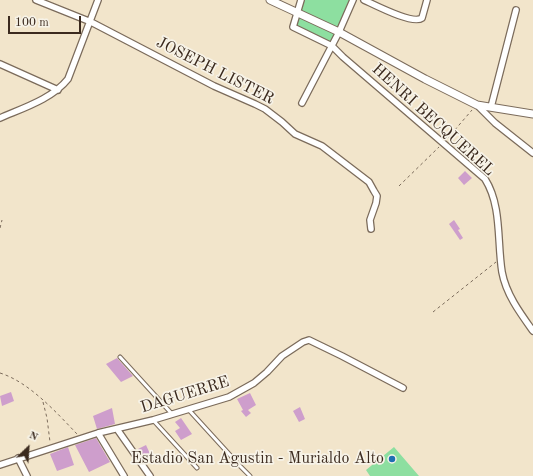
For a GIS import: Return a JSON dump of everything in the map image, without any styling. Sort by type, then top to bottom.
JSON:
[{"type":"street","name":"JOSEPH LISTER","points":[[36,0],[91,22],[214,86],[255,104],[282,122],[295,134],[322,146],[369,182],[377,196],[370,220],[370,229]]},
{"type":"street","points":[[0,118],[39,101],[58,90],[68,79],[91,22],[98,0]]},
{"type":"street","points":[[270,0],[340,32],[425,79],[477,105],[533,114]]},
{"type":"street","points":[[296,13],[301,0]]},
{"type":"street","points":[[302,103],[340,32],[353,0]]},
{"type":"street","points":[[364,0],[401,16],[416,20],[420,20],[422,18],[427,0]]},
{"type":"street","points":[[490,108],[516,10]]},
{"type":"street","name":"HENRI BECQUEREL","points":[[296,13],[293,27],[332,46],[485,179],[490,186],[494,197],[502,272],[507,288],[516,306],[533,331]]},
{"type":"street","points":[[0,64],[58,90]]},
{"type":"street","points":[[477,105],[495,123],[533,152]]},
{"type":"street","name":"DAGUERRE","points":[[0,465],[98,433],[153,420],[238,393],[268,372],[282,356],[309,340],[403,388]]},
{"type":"street","points":[[117,429],[150,476]]},
{"type":"street","points":[[98,433],[124,476]]},
{"type":"street","points":[[18,458],[28,476]]},
{"type":"lane","points":[[120,357],[172,414]]},
{"type":"lane","points":[[188,409],[250,476]]},
{"type":"lane","points":[[153,420],[197,468]]},
{"type":"path","points":[[0,228],[2,220]]},
{"type":"path","points":[[433,312],[501,258]]},
{"type":"path","points":[[0,373],[11,377],[32,391],[82,438]]},
{"type":"path","points":[[43,401],[51,449]]},
{"type":"green space","points":[[303,0],[352,0],[331,45],[293,27]]},
{"type":"green space","name":"Estadio San Agustin - Murialdo Alto","points":[[394,447],[419,476],[370,476],[366,470]]},
{"type":"building","points":[[465,171],[472,178],[464,185],[458,178]]},
{"type":"building","points":[[454,220],[460,229],[458,230],[463,238],[460,240],[449,224]]},
{"type":"building","points":[[117,358],[133,376],[121,382],[106,364]]},
{"type":"building","points":[[11,392],[14,401],[2,406],[0,396]]},
{"type":"building","points":[[250,393],[256,405],[248,410],[251,413],[246,417],[241,411],[243,410],[237,399]]},
{"type":"building","points":[[300,407],[305,419],[299,422],[293,411]]},
{"type":"building","points":[[112,408],[115,424],[97,429],[93,416]]},
{"type":"building","points":[[181,418],[192,434],[181,440],[175,431],[180,428],[175,422]]},
{"type":"building","points":[[96,438],[110,462],[89,472],[75,445]]},
{"type":"building","points":[[146,445],[151,456],[144,459],[138,449]]},
{"type":"building","points":[[68,447],[74,465],[57,471],[50,454]]},
{"type":"place","name":"Estadio San Agustin - Murialdo Alto","points":[[392,459]]}]
